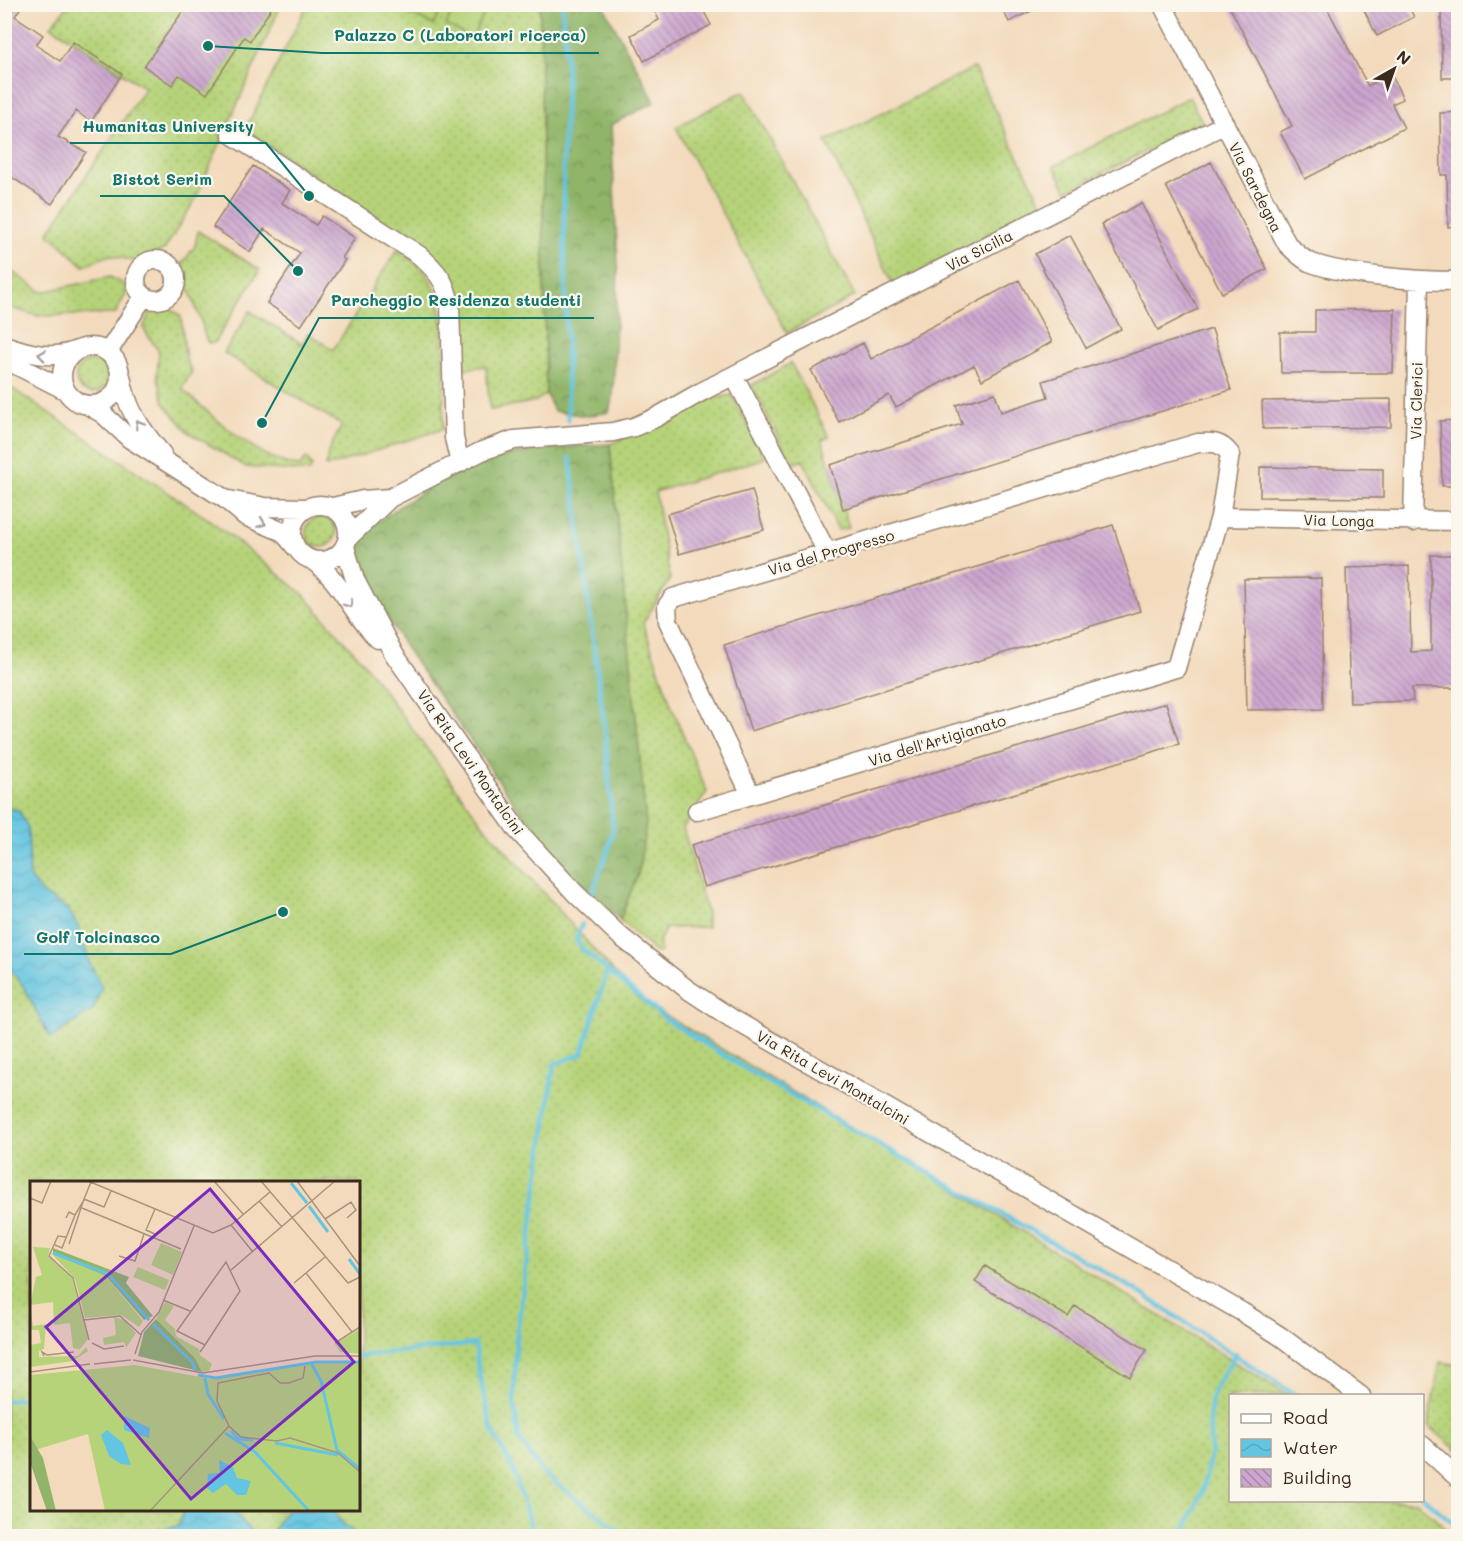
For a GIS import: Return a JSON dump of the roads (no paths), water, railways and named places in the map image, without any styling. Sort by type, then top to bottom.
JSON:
[{"type":"street","name":"Via Sardegna","points":[[1162,4],[1287,244],[1307,261],[1419,281],[1458,281]]},
{"type":"street","name":"Via Sicilia","points":[[390,498],[482,451],[514,440],[613,432],[657,417],[1225,124]]},
{"type":"street","points":[[231,134],[419,255],[437,270],[447,286],[450,304],[454,438],[460,463]]},
{"type":"street","name":"Via Clerici","points":[[1413,522],[1419,281]]},
{"type":"street","points":[[4,345],[62,357],[79,349],[98,348],[108,352],[144,296]]},
{"type":"street","points":[[65,390],[62,372],[71,355],[79,349]]},
{"type":"street","name":"Via Rita Levi Montalcini","points":[[108,352],[119,366],[124,397],[133,415],[171,464]]},
{"type":"street","name":"Via Rita Levi Montalcini","points":[[4,359],[65,390],[71,398],[103,414],[139,445],[225,500],[245,516],[283,532],[297,549],[327,570],[371,632],[394,654]]},
{"type":"street","points":[[89,406],[108,401],[119,386],[121,376]]},
{"type":"street","points":[[734,376],[828,554]]},
{"type":"street","name":"Via del Progresso","points":[[751,795],[668,621],[667,606],[673,598],[686,592],[828,554],[1198,443],[1223,445],[1230,454],[1220,517]]},
{"type":"street","points":[[333,507],[363,500],[390,498]]},
{"type":"street","points":[[312,560],[331,559],[390,498]]},
{"type":"street","name":"Via Rita Levi Montalcini","points":[[225,500],[265,507],[305,508],[314,504],[333,507],[346,520],[347,543],[355,580],[394,654],[518,831],[620,936],[687,989],[771,1042],[1242,1312],[1280,1336],[1360,1394]]},
{"type":"street","points":[[297,549],[293,541],[293,522],[305,508]]},
{"type":"street","name":"Via Longa","points":[[1220,517],[1458,521]]},
{"type":"street","name":"Via dell'Artigianato","points":[[697,811],[1176,668],[1220,517]]},
{"type":"street","points":[[1424,1447],[1458,1478]]},
{"type":"water","points":[[4,809],[19,811],[28,828],[30,879],[43,894],[68,909],[80,930],[89,962],[102,987],[93,1010],[51,1038],[26,990],[5,967]]},
{"type":"water","points":[[183,1511],[234,1511],[255,1536],[142,1536],[143,1532],[179,1526]]},
{"type":"water","points":[[285,1511],[333,1511],[344,1525],[358,1536],[255,1536],[273,1531]]},
{"type":"waterway","points":[[562,4],[567,72],[563,159],[568,420]]},
{"type":"waterway","points":[[570,458],[606,740],[613,829],[609,847],[591,896]]},
{"type":"waterway","points":[[582,924],[576,940],[583,950],[667,1020],[748,1070],[1134,1289],[1294,1394]]},
{"type":"waterway","points":[[607,972],[582,1054],[554,1064],[516,1339],[514,1403],[519,1439],[544,1474],[626,1536]]},
{"type":"waterway","points":[[360,1356],[475,1344],[492,1430],[512,1467],[534,1536]]},
{"type":"waterway","points":[[1182,1536],[1203,1491],[1211,1451],[1209,1421],[1213,1391],[1236,1353]]},
{"type":"waterway","points":[[4,1401],[30,1397]]},
{"type":"waterway","points":[[1424,1498],[1458,1527]]},
{"type":"place","name":"Palazzo C (Laboratori ricerca)","points":[[208,46]]},
{"type":"place","name":"Humanitas University","points":[[309,196]]},
{"type":"place","name":"Bistot Serim","points":[[298,271]]},
{"type":"place","name":"Parcheggio Residenza studenti","points":[[262,423]]},
{"type":"place","name":"Golf Tolcinasco","points":[[283,912]]}]
